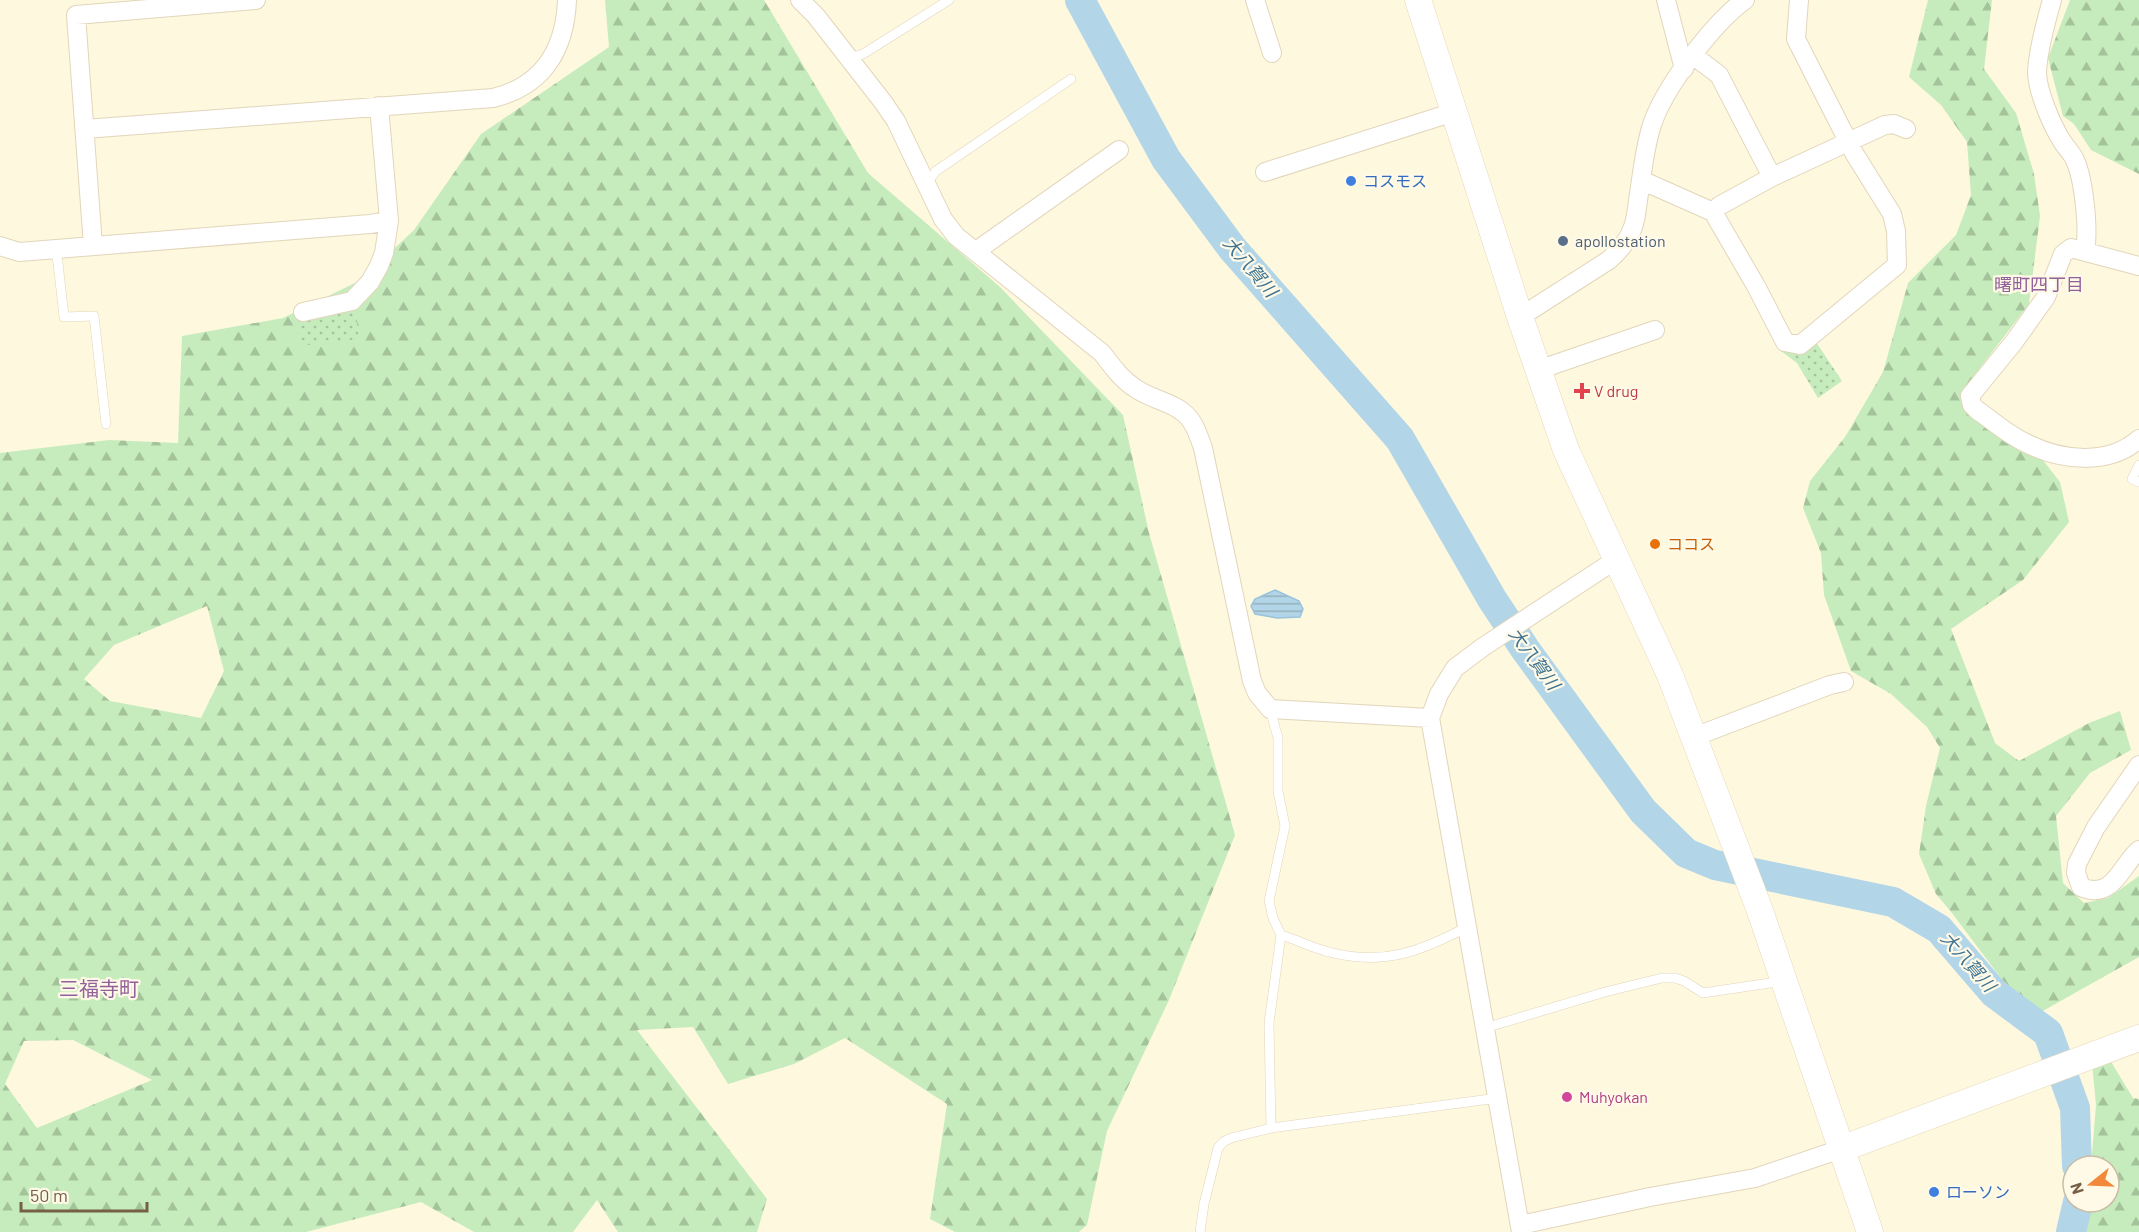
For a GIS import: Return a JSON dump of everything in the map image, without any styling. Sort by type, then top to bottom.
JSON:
[{"type":"street","points":[[93,246],[76,15],[256,0]]},
{"type":"street","points":[[85,129],[494,98],[520,89],[533,81],[545,69],[562,31],[567,0]]},
{"type":"street","points":[[800,0],[816,16],[897,121],[943,219],[956,236],[1102,353],[1119,376],[1136,389],[1176,408],[1191,421],[1203,448],[1252,681],[1257,693],[1270,709],[1430,718]]},
{"type":"street","points":[[1255,0],[1272,53]]},
{"type":"street","points":[[1418,0],[1520,317],[1566,450],[1670,675],[1759,908],[1870,1232]]},
{"type":"street","points":[[1666,0],[1689,62],[1719,75],[1772,177]]},
{"type":"street","points":[[1520,317],[1618,253],[1634,226],[1651,128],[1668,89],[1715,29],[1745,0]]},
{"type":"street","points":[[1641,180],[1713,212],[1785,342],[1800,345],[1897,265],[1896,231],[1892,214],[1848,142],[1796,39],[1799,0]]},
{"type":"street","points":[[2052,0],[2037,73],[2052,122],[2074,158],[2079,172],[2088,234],[2085,250]]},
{"type":"street","points":[[303,312],[352,301],[370,282],[384,253],[388,221],[379,106]]},
{"type":"street","points":[[1265,172],[1454,112]]},
{"type":"street","points":[[1713,212],[1719,206],[1772,177],[1885,125],[1894,124],[1906,129]]},
{"type":"street","points":[[976,251],[1119,150]]},
{"type":"street","points":[[0,246],[19,252],[388,221]]},
{"type":"street","points":[[2139,266],[2085,250],[2071,248],[2063,254],[2046,297],[2014,342],[1970,396],[1972,405],[2015,437],[2028,445],[2060,455],[2101,458],[2120,453],[2139,439]]},
{"type":"street","points":[[1538,370],[1655,330]]},
{"type":"street","points":[[1617,559],[1483,646],[1455,668],[1439,694],[1430,718],[1521,1228],[1650,1197],[1755,1178],[1841,1149],[2139,1038]]},
{"type":"street","points":[[1694,737],[1830,685],[1844,682]]},
{"type":"street","points":[[2139,765],[2096,827],[2077,864],[2076,873],[2081,887],[2096,890],[2112,883],[2139,850]]},
{"type":"lane","points":[[849,58],[862,54],[949,0]]},
{"type":"lane","points":[[926,184],[936,171],[1071,80]]},
{"type":"lane","points":[[55,249],[64,317],[94,316],[106,424]]},
{"type":"lane","points":[[2139,465],[2132,478],[2139,482]]},
{"type":"lane","points":[[1270,709],[1278,738],[1278,790],[1285,826],[1269,902],[1281,935],[1269,1023],[1271,1128]]},
{"type":"lane","points":[[1281,935],[1331,953],[1367,958],[1391,957],[1422,948],[1467,927]]},
{"type":"lane","points":[[1485,1028],[1605,992],[1662,978],[1684,981],[1703,993],[1770,983]]},
{"type":"lane","points":[[1200,1232],[1204,1204],[1218,1148],[1231,1138],[1271,1128],[1498,1098]]},
{"type":"green space","points":[[605,0],[764,0],[868,173],[1000,287],[1123,415],[1149,533],[1235,835],[1169,1000],[1107,1131],[1087,1225],[1079,1232],[955,1232],[930,1219],[947,1104],[845,1038],[794,1064],[728,1084],[693,1027],[637,1030],[767,1199],[757,1232],[618,1232],[597,1200],[573,1232],[474,1232],[421,1202],[306,1232],[0,1232],[0,453],[109,440],[178,443],[182,336],[283,318],[361,280],[414,230],[481,134],[609,47]],"holes":[[[207,606],[224,671],[201,718],[110,701],[84,679],[114,645]],[[73,1040],[152,1080],[37,1128],[5,1084],[24,1041]]]},
{"type":"green space","points":[[1928,0],[1992,0],[1984,69],[2016,113],[2034,174],[2040,216],[2029,304],[1960,394],[1968,414],[2042,459],[2060,482],[2069,522],[2023,580],[1951,629],[1995,743],[2019,761],[2089,723],[2120,711],[2131,750],[2090,773],[2056,816],[2063,883],[2084,903],[2108,898],[2139,876],[2139,957],[2041,1012],[2003,981],[1936,894],[1919,854],[1926,806],[1940,748],[1927,727],[1891,694],[1851,671],[1824,595],[1821,553],[1803,508],[1810,481],[1845,437],[1883,372],[1908,283],[1956,235],[1971,195],[1967,142],[1941,105],[1909,77]]},
{"type":"green space","points":[[2070,0],[2139,0],[2139,174],[2091,150],[2074,124],[2063,116],[2048,58]]},
{"type":"green space","points":[[355,308],[359,339],[299,346],[298,317]]},
{"type":"green space","points":[[1816,342],[1842,381],[1818,398],[1797,363],[1781,351],[1802,351]]},
{"type":"green space","points":[[2110,1060],[2133,1098],[2139,1099],[2139,1232],[2081,1232],[2085,1214],[2121,1214],[2121,1154],[2092,1154],[2096,1105],[2092,1063]]},
{"type":"water","points":[[1275,590],[1299,601],[1303,609],[1300,617],[1277,618],[1255,614],[1251,606],[1255,599]]},
{"type":"waterway","name":"大八賀川","points":[[1080,0],[1166,159],[1232,248],[1400,439],[1492,599],[1525,649],[1643,811],[1686,853],[1715,865],[1893,902],[1939,929],[1994,993],[2048,1033],[2075,1108],[2077,1154]]},
{"type":"waterway","name":"大八賀川","points":[[2071,1232],[2075,1214]]},
{"type":"place","name":"コスモス","points":[[1351,181]]},
{"type":"place","name":"apollostation","points":[[1563,241]]},
{"type":"place","name":"V drug","points":[[1582,391]]},
{"type":"place","name":"ココス","points":[[1655,544]]},
{"type":"place","name":"Muhyokan","points":[[1567,1097]]},
{"type":"place","name":"ローソン","points":[[1934,1192]]},
{"type":"district","name":"曙町四丁目","points":[[2039,285]]},
{"type":"district","name":"三福寺町","points":[[99,989]]}]
